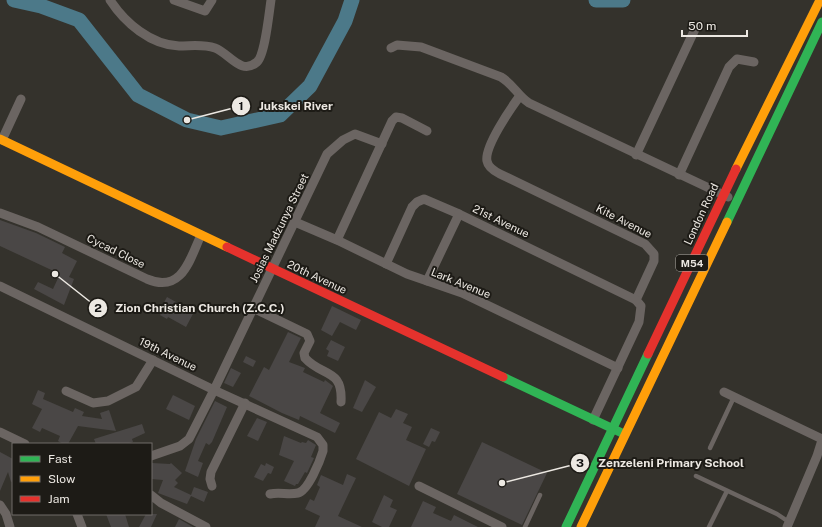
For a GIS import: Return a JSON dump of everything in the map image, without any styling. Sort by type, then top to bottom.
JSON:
[{"type":"main road","name":"London Road","points":[[566,527],[723,195],[820,0]]},
{"type":"main road","name":"M54","points":[[581,527],[822,22]]},
{"type":"main road","name":"20th Avenue","points":[[1,139],[272,269],[593,420],[626,434]]},
{"type":"street","points":[[110,0],[126,21],[146,34],[173,45],[198,45],[215,48],[224,52],[238,65],[246,66],[257,62],[262,53],[271,0]]},
{"type":"street","points":[[174,0],[205,11],[212,0]]},
{"type":"street","points":[[636,155],[696,27]]},
{"type":"street","points":[[391,48],[397,45],[421,47],[501,77],[511,84],[519,97],[529,103],[636,155],[737,201]]},
{"type":"street","points":[[679,175],[726,71],[737,59],[754,62]]},
{"type":"street","name":"Kite Avenue","points":[[519,97],[508,112],[488,149],[486,160],[488,165],[500,174],[650,247],[654,254],[654,261],[636,300]]},
{"type":"street","points":[[1,139],[21,99]]},
{"type":"street","points":[[337,240],[382,144],[390,123],[396,117],[402,118],[427,131]]},
{"type":"street","name":"Josias Madzunya Street","points":[[152,456],[186,442],[214,390],[327,154],[336,145],[355,134],[382,144]]},
{"type":"street","name":"21st Avenue","points":[[386,264],[412,207],[418,201],[424,199],[432,201],[636,300]]},
{"type":"street","name":"Cycad Close","points":[[0,212],[38,227],[147,279],[159,283],[170,281],[181,275],[202,235]]},
{"type":"street","points":[[427,281],[459,214]]},
{"type":"street","name":"Lark Avenue","points":[[294,222],[337,240],[386,264],[427,281],[462,293],[618,368]]},
{"type":"street","name":"19th Avenue","points":[[0,286],[24,294],[214,390],[317,437],[323,445],[323,453],[304,490],[298,493],[281,492],[270,494]]},
{"type":"street","points":[[593,420],[640,318],[641,306],[636,300]]},
{"type":"street","points":[[253,308],[307,334],[310,342],[304,353],[304,358],[338,381],[341,389],[341,402]]},
{"type":"street","points":[[66,390],[93,403],[108,401],[136,387],[154,360]]},
{"type":"street","points":[[724,392],[822,440],[818,456],[788,524]]},
{"type":"street","points":[[212,486],[210,478],[211,472],[245,403]]},
{"type":"street","points":[[0,432],[23,443]]},
{"type":"street","points":[[418,486],[502,527]]},
{"type":"street","points":[[152,496],[161,503],[206,527]]},
{"type":"street","points":[[0,505],[6,514],[10,527]]},
{"type":"street","points":[[77,515],[82,527]]},
{"type":"lane","points":[[710,448],[734,397]]},
{"type":"lane","points":[[696,476],[777,514],[788,524]]},
{"type":"lane","points":[[709,527],[727,491]]},
{"type":"lane","points":[[526,527],[540,495]]},
{"type":"building","points":[[0,220],[36,233],[65,247],[62,253],[77,261],[69,277],[74,279],[64,305],[34,289],[38,282],[53,289],[60,274],[0,246]]},
{"type":"building","points":[[167,297],[194,312],[186,327],[168,317],[167,319],[160,315],[164,309],[161,308]]},
{"type":"building","points":[[332,306],[361,320],[356,330],[340,322],[332,336],[321,330]]},
{"type":"building","points":[[288,332],[301,338],[289,362],[305,368],[303,372],[324,382],[325,380],[333,386],[320,413],[340,423],[335,433],[300,416],[299,420],[282,413],[249,396],[264,367],[269,370]]},
{"type":"building","points":[[331,340],[345,347],[338,361],[327,356],[329,351],[326,349]]},
{"type":"building","points":[[246,356],[256,361],[253,367],[243,362]]},
{"type":"building","points":[[231,368],[241,373],[233,387],[224,383]]},
{"type":"building","points":[[365,380],[376,387],[362,412],[353,408]]},
{"type":"building","points":[[38,390],[45,393],[43,399],[73,412],[75,408],[84,412],[82,416],[102,419],[100,413],[109,410],[116,431],[78,426],[69,443],[61,443],[58,441],[60,436],[42,428],[40,432],[32,428],[42,409],[32,404]]},
{"type":"building","points":[[173,395],[195,406],[189,420],[166,409]]},
{"type":"building","points":[[215,401],[227,407],[212,442],[209,445],[206,443],[198,461],[203,463],[198,477],[185,471],[196,439]]},
{"type":"building","points":[[396,409],[408,414],[403,423],[412,427],[406,440],[426,449],[409,486],[356,459],[379,412],[391,418]]},
{"type":"building","points":[[257,418],[267,422],[258,441],[247,436]]},
{"type":"building","points":[[142,424],[145,433],[132,439],[133,442],[130,443],[96,443],[94,439]]},
{"type":"building","points":[[431,428],[440,432],[435,442],[432,441],[429,447],[423,444]]},
{"type":"building","points":[[284,436],[301,443],[306,443],[308,440],[316,445],[311,457],[314,458],[307,473],[305,472],[298,484],[295,486],[284,481],[294,461],[279,455]]},
{"type":"building","points":[[482,442],[547,473],[522,525],[457,494]]},
{"type":"building","points":[[0,452],[12,458],[12,482],[8,472],[0,491]]},
{"type":"building","points":[[152,463],[171,463],[182,473],[175,480],[178,483],[174,487],[191,495],[194,487],[208,492],[204,502],[191,496],[187,504],[158,493],[163,480],[152,479]]},
{"type":"building","points":[[266,463],[274,467],[271,474],[268,473],[263,481],[254,477],[261,464],[265,466]]},
{"type":"building","points":[[347,474],[356,478],[338,516],[362,527],[315,527],[320,516],[305,509],[310,499],[314,501],[320,487],[317,485],[321,475],[343,485]]},
{"type":"building","points":[[384,495],[393,500],[390,507],[397,510],[389,527],[382,527],[372,522]]},
{"type":"building","points":[[423,501],[436,507],[433,513],[451,521],[454,515],[478,527],[411,527]]},
{"type":"building","points":[[157,514],[151,527],[139,527],[145,515]]},
{"type":"building","points":[[106,515],[125,515],[129,527],[111,527]]},
{"type":"building","points":[[179,519],[193,527],[175,527]]},
{"type":"waterway","points":[[14,0],[41,6],[79,20],[138,95],[187,120],[221,128],[280,115],[310,86],[345,21],[352,0]]},
{"type":"waterway","points":[[596,0],[623,0]]},
{"type":"traffic: fast","points":[[727,222],[822,22]]},
{"type":"traffic: fast","points":[[566,527],[648,354]]},
{"type":"traffic: fast","points":[[503,377],[622,433]]},
{"type":"traffic: slow","points":[[736,169],[820,0]]},
{"type":"traffic: slow","points":[[0,139],[227,247]]},
{"type":"traffic: slow","points":[[581,527],[727,222]]},
{"type":"traffic: jam","points":[[648,354],[736,169]]},
{"type":"traffic: jam","points":[[227,247],[503,377]]},
{"type":"place","name":"Jukskei River","points":[[187,120]]},
{"type":"place","name":"Zion Christian Church (Z.C.C.)","points":[[55,274]]},
{"type":"place","name":"Zenzeleni Primary School","points":[[502,483]]}]
